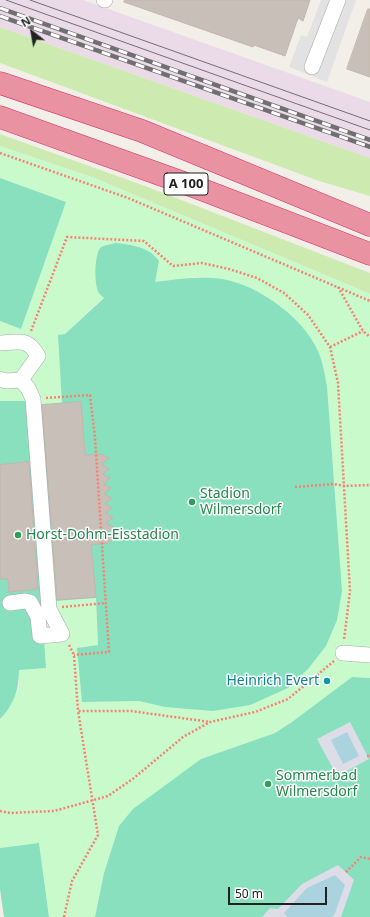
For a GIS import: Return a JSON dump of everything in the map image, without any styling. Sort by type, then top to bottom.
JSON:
[{"type":"highway","name":"A 100","points":[[0,83],[142,131],[370,225]]},
{"type":"highway","name":"A 100","points":[[0,117],[198,188],[370,254]]},
{"type":"highway","points":[[331,209],[370,218]]},
{"type":"lane","points":[[312,67],[338,0]]},
{"type":"lane","points":[[0,343],[16,341],[27,343],[33,348],[38,356],[21,380]]},
{"type":"lane","points":[[0,379],[6,381],[21,380]]},
{"type":"lane","points":[[10,603],[25,601],[30,602],[38,617],[40,636],[62,634],[49,609],[33,399],[28,388],[21,380]]},
{"type":"lane","points":[[343,653],[370,655]]},
{"type":"path","points":[[0,153],[128,198],[370,301]]},
{"type":"path","points":[[0,811],[10,813],[54,811],[108,796],[134,778],[183,738],[210,722],[255,712],[288,699],[343,653],[350,591],[338,383],[330,347],[308,315],[284,293],[257,278],[229,269],[202,263],[173,266],[144,241],[67,237],[27,343]]},
{"type":"path","points":[[338,287],[363,331],[370,337]]},
{"type":"path","points":[[330,347],[363,331]]},
{"type":"path","points":[[33,399],[90,395],[95,438],[109,652],[74,655]]},
{"type":"path","points":[[295,487],[334,484],[345,486],[370,485]]},
{"type":"path","points":[[49,609],[106,603]]},
{"type":"path","points":[[62,634],[74,655],[78,711],[91,800],[98,835],[72,881],[64,917]]},
{"type":"path","points":[[78,711],[132,712],[210,722]]},
{"type":"path","points":[[346,872],[362,857],[370,859]]},
{"type":"shaded area","points":[[0,0],[83,0],[370,102],[370,158],[0,27]]},
{"type":"shaded area","points":[[321,0],[356,0],[327,82],[289,67],[301,35],[307,37]]},
{"type":"shaded area","points":[[350,722],[369,759],[337,776],[317,739]]},
{"type":"shaded area","points":[[338,865],[354,880],[341,917],[332,917],[335,913],[284,913],[288,917],[262,917],[270,908],[278,909],[302,884]]},
{"type":"green space","points":[[0,27],[370,158],[370,196],[319,181],[0,63]]},
{"type":"green space","points":[[0,134],[145,186],[370,273],[370,294],[94,178],[0,146]]},
{"type":"green space","points":[[0,146],[94,178],[370,294],[370,678],[352,677],[275,733],[201,759],[119,826],[104,873],[95,917],[49,917],[39,843],[0,848],[0,719],[19,687],[19,670],[45,668],[25,401],[0,401],[0,321],[21,329],[66,202],[0,178]],"holes":[[[194,277],[241,285],[268,297],[280,306],[306,333],[320,355],[327,386],[342,591],[166,707],[139,701],[82,702],[78,648],[98,645],[96,598],[55,601],[41,405],[62,403],[65,334],[104,297]]]},
{"type":"green space","points":[[0,178],[66,202],[21,329],[0,321]]},
{"type":"green space","name":"Stadion Wilmersdorf","points":[[116,243],[140,248],[155,256],[159,261],[155,282],[197,278],[222,279],[252,289],[267,297],[282,307],[306,332],[315,345],[322,362],[327,386],[342,591],[337,620],[326,646],[308,669],[288,688],[250,705],[213,711],[165,707],[139,701],[82,702],[77,648],[98,645],[96,598],[55,601],[41,405],[62,403],[58,335],[65,334],[104,298],[100,295],[96,284],[97,256],[101,247]]},
{"type":"green space","name":"Horst-Dohm-Eisstadion","points":[[0,401],[26,401],[46,668],[19,670],[15,696],[9,708],[0,719]]},
{"type":"green space","name":"Sommerbad Wilmersdorf","points":[[352,677],[370,678],[370,917],[95,917],[104,873],[119,826],[133,809],[201,759],[275,733]]},
{"type":"green space","points":[[39,843],[49,917],[4,917],[0,889],[0,848]]},
{"type":"water","points":[[347,732],[359,756],[343,764],[331,740]]},
{"type":"water","points":[[335,875],[345,885],[335,913],[332,917],[288,917],[284,913],[307,888]]},
{"type":"building","points":[[125,0],[310,0],[303,21],[298,18],[285,56],[254,45],[253,47],[124,2]]},
{"type":"building","points":[[368,9],[370,9],[370,77],[347,69]]},
{"type":"building","points":[[81,402],[85,455],[101,454],[109,458],[102,464],[109,469],[103,474],[110,478],[104,484],[111,488],[104,494],[112,498],[105,503],[112,508],[106,513],[113,518],[106,523],[114,527],[107,533],[115,538],[108,543],[91,545],[96,597],[57,600],[42,405]]},
{"type":"building","points":[[29,462],[38,589],[9,592],[8,579],[0,579],[0,465]]},
{"type":"tram line","points":[[6,0],[370,130]]},
{"type":"tram line","points":[[30,0],[370,121]]},
{"type":"railway","points":[[0,8],[370,140]]},
{"type":"railway","points":[[0,16],[370,147]]},
{"type":"place","name":"Stadion Wilmersdorf","points":[[192,502]]},
{"type":"place","name":"Horst-Dohm-Eisstadion","points":[[18,535]]},
{"type":"place","name":"Heinrich Evert","points":[[327,681]]},
{"type":"place","name":"Sommerbad Wilmersdorf","points":[[268,784]]}]
